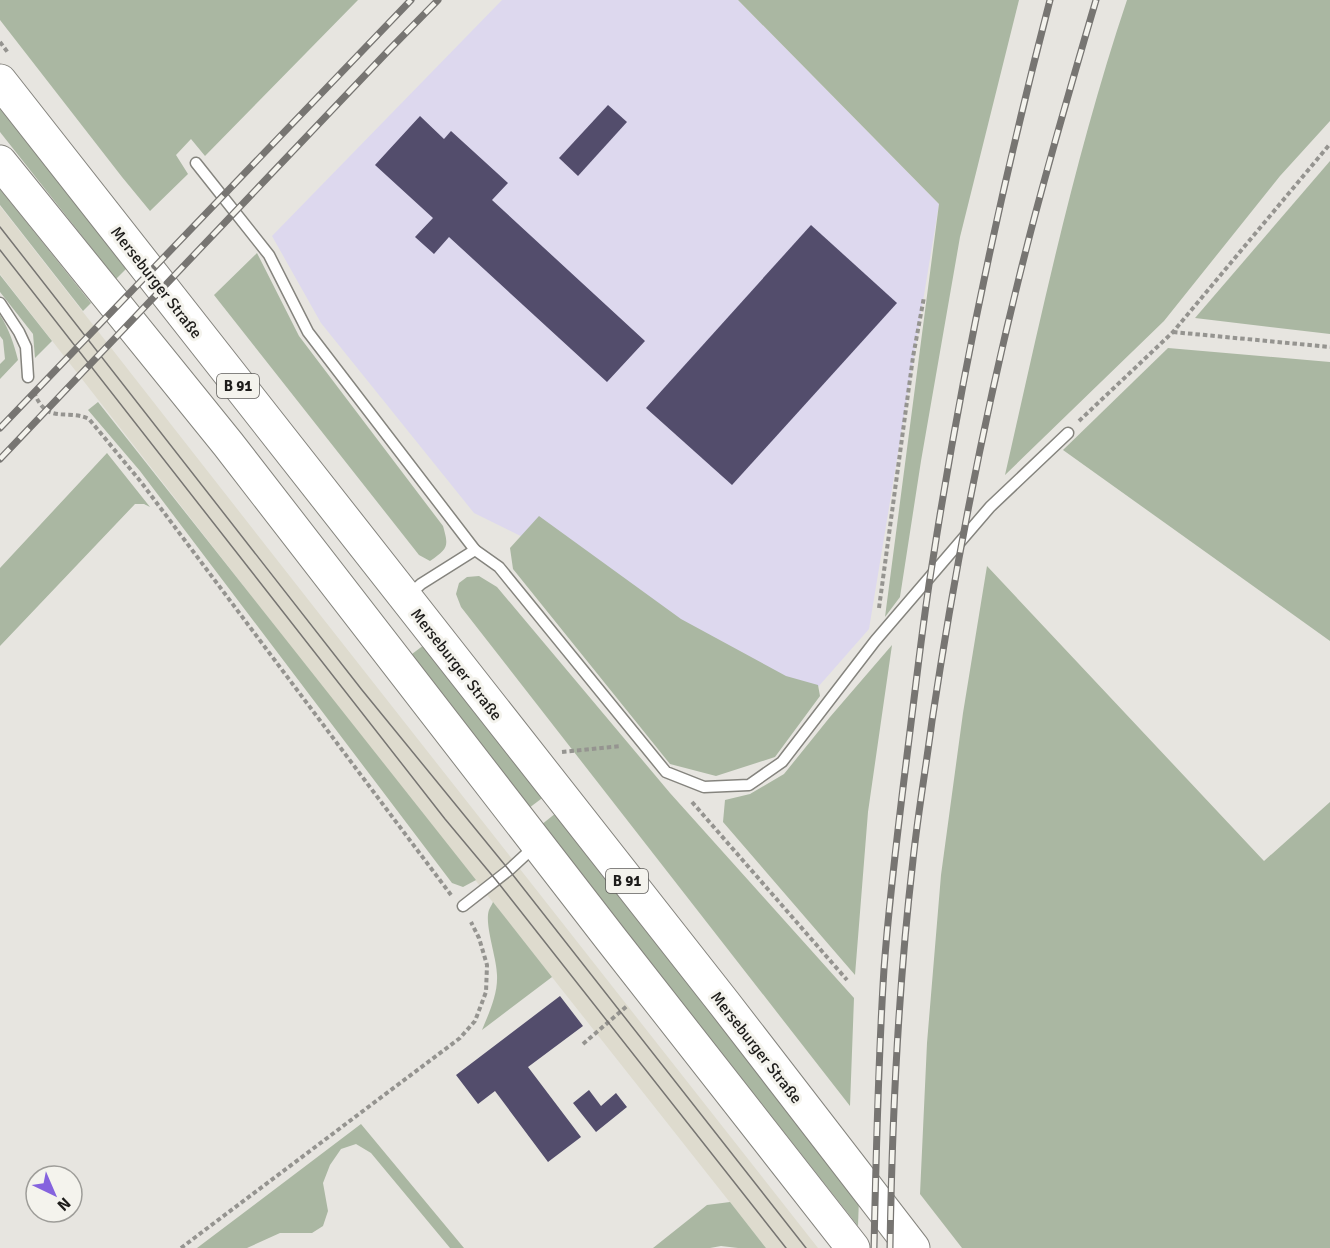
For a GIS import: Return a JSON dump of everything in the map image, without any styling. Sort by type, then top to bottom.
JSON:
[{"type":"main road","name":"Merseburger Straße","points":[[0,81],[914,1248]]},
{"type":"main road","name":"B 91","points":[[0,162],[228,444],[853,1248]]},
{"type":"lane","points":[[196,163],[269,255],[308,332],[475,550],[499,567],[666,772],[704,787],[749,785],[782,762],[875,641],[990,507],[1068,433]]},
{"type":"lane","points":[[0,303],[26,347],[28,376]]},
{"type":"lane","points":[[405,598],[421,584],[475,550]]},
{"type":"lane","points":[[463,906],[537,844]]},
{"type":"path","points":[[1068,433],[1173,332],[1330,144]]},
{"type":"path","points":[[875,641],[913,357],[924,297]]},
{"type":"path","points":[[1173,332],[1330,347]]},
{"type":"path","points":[[28,376],[39,403],[53,413],[63,416],[81,415],[89,419],[141,482],[449,893],[463,906],[479,938],[487,965],[486,992],[476,1021],[460,1038],[181,1248]]},
{"type":"path","points":[[556,753],[642,743]]},
{"type":"path","points":[[666,772],[848,980]]},
{"type":"path","points":[[583,1044],[628,1005]]},
{"type":"shaded area","points":[[502,0],[738,0],[939,204],[869,629],[811,695],[539,545],[474,513],[321,323],[272,236]]},
{"type":"shaded area","points":[[0,206],[818,1248],[766,1248],[288,643],[0,274]]},
{"type":"green space","points":[[0,0],[358,0],[205,156],[191,139],[176,155],[188,174],[150,211],[0,20]]},
{"type":"green space","points":[[738,0],[1019,0],[960,237],[900,597],[885,617],[939,204]]},
{"type":"green space","points":[[1127,0],[1330,0],[1330,121],[1280,176],[1164,321],[1005,475],[1075,176]]},
{"type":"green space","points":[[0,95],[133,262],[116,279],[0,132]]},
{"type":"green space","points":[[1330,161],[1330,334],[1195,318]]},
{"type":"green space","points":[[0,189],[91,303],[83,311],[0,205]]},
{"type":"green space","points":[[257,253],[299,336],[443,526],[446,538],[444,550],[430,561],[419,555],[214,295]]},
{"type":"green space","points":[[0,275],[52,341],[35,358],[33,334],[0,292]]},
{"type":"green space","points":[[0,315],[11,337],[18,360],[0,379],[0,364],[5,359],[3,340],[0,336]]},
{"type":"green space","points":[[1168,348],[1330,362],[1330,641],[1063,450]]},
{"type":"green space","points":[[98,402],[476,880],[463,887],[452,883],[140,471],[88,410]]},
{"type":"green space","points":[[107,453],[150,507],[135,504],[0,646],[0,568]]},
{"type":"green space","points":[[539,516],[681,619],[786,676],[818,685],[820,696],[775,757],[716,776],[670,764],[513,569],[510,548]]},
{"type":"green space","points":[[987,566],[1264,861],[1330,802],[1330,1248],[962,1248],[920,1194],[927,1043],[941,875],[963,713]]},
{"type":"green space","points":[[479,576],[497,587],[670,793],[854,998],[850,1106],[461,607],[456,594],[459,583],[467,577]]},
{"type":"green space","points":[[424,645],[545,796],[529,808],[414,662],[412,654]]},
{"type":"green space","points":[[892,645],[868,812],[855,975],[723,822],[725,800],[750,794],[784,774]]},
{"type":"green space","points":[[556,813],[859,1198],[858,1226],[541,825]]},
{"type":"green space","points":[[493,902],[552,977],[482,1030],[497,982],[488,924],[489,910]]},
{"type":"green space","points":[[361,1124],[464,1248],[450,1248],[371,1153],[356,1144],[341,1149],[330,1165],[323,1183],[328,1211],[323,1226],[312,1233],[280,1233],[247,1248],[197,1248]]},
{"type":"green space","points":[[730,1202],[766,1248],[721,1246],[653,1248],[707,1205]]},
{"type":"building","points":[[608,105],[627,122],[578,176],[559,158]]},
{"type":"building","points":[[420,116],[444,139],[451,131],[508,183],[492,200],[645,341],[607,382],[449,237],[434,254],[415,237],[433,218],[375,165]]},
{"type":"building","points":[[811,225],[897,303],[732,485],[646,408]]},
{"type":"building","points":[[560,996],[583,1026],[528,1067],[581,1137],[548,1162],[495,1091],[478,1104],[456,1075]]},
{"type":"building","points":[[589,1090],[601,1106],[616,1093],[627,1107],[596,1132],[573,1103]]},
{"type":"tram line","points":[[0,227],[362,690],[509,870],[806,1248]]},
{"type":"tram line","points":[[0,250],[445,819],[496,880],[786,1248]]},
{"type":"railway","points":[[0,428],[411,0]]},
{"type":"railway","points":[[0,459],[438,0]]},
{"type":"railway","points":[[874,1248],[886,938],[927,600],[944,489],[984,278],[1050,0]]},
{"type":"railway","points":[[890,1248],[894,1102],[903,957],[917,825],[941,661],[962,542],[1012,305],[1043,184],[1096,0]]}]
